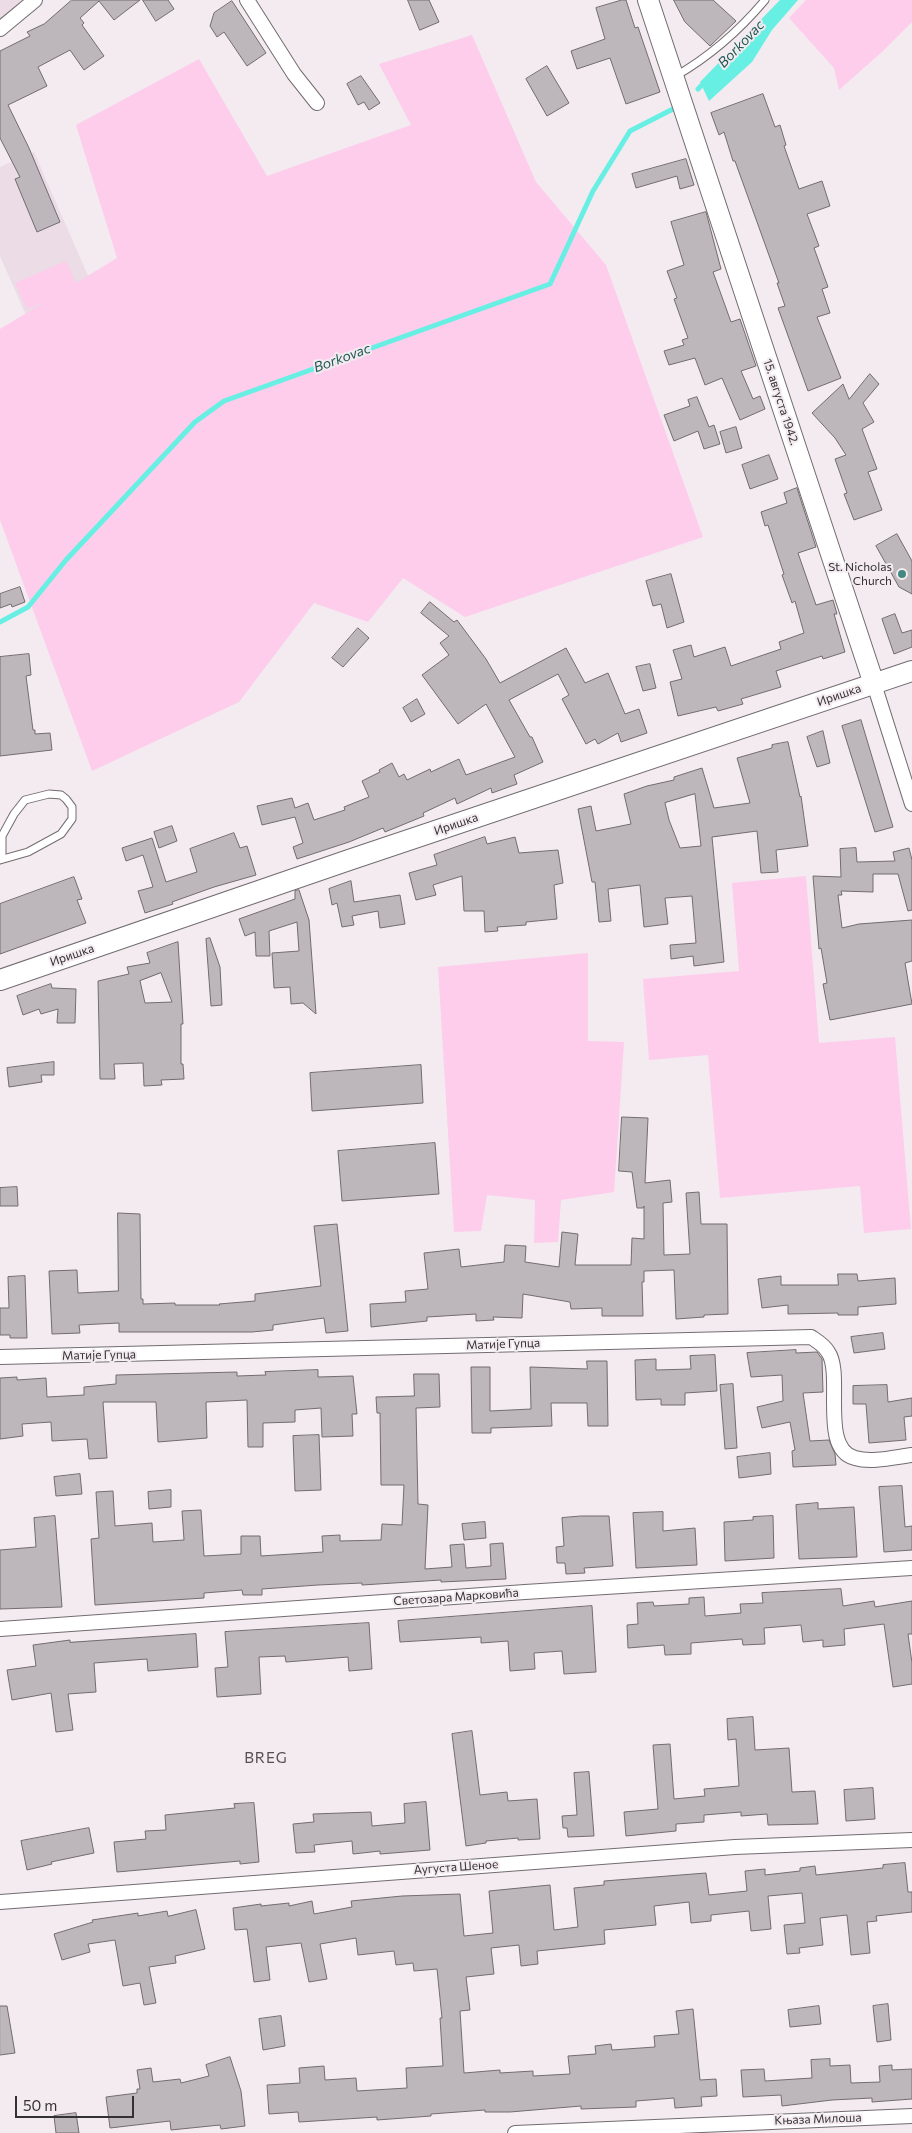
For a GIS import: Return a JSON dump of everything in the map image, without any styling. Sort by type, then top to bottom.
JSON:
[{"type":"street","points":[[0,29],[34,0]]},
{"type":"street","points":[[247,0],[294,74],[317,103]]},
{"type":"street","name":"15. августа 1942.","points":[[648,0],[912,804]]},
{"type":"street","name":"Иришка","points":[[0,980],[358,857],[912,671]]},
{"type":"street","name":"Матије Гупца","points":[[0,1357],[811,1337],[830,1353],[833,1368],[836,1428],[838,1441],[844,1452],[855,1458],[868,1459],[912,1455]]},
{"type":"street","name":"Светозара Марковића","points":[[0,1629],[525,1592],[912,1568]]},
{"type":"street","name":"Аугуста Шеное","points":[[0,1902],[726,1847],[912,1840]]},
{"type":"street","name":"Књаза Милоша","points":[[515,2133],[912,2116]]},
{"type":"lane","points":[[674,77],[690,68],[737,31],[765,0]]},
{"type":"lane","points":[[49,794],[66,798],[72,807],[72,819],[61,834],[28,852],[1,860],[2,836],[14,814],[25,800],[49,794]]},
{"type":"shaded area","points":[[0,0],[23,0],[0,19]]},
{"type":"shaded area","points":[[806,0],[912,0],[912,22],[839,90],[834,68],[789,18]]},
{"type":"shaded area","points":[[472,35],[536,182],[606,265],[703,537],[465,617],[403,578],[368,622],[314,603],[239,702],[92,771],[0,520],[0,329],[45,302],[27,309],[15,283],[66,261],[76,283],[117,258],[76,125],[199,59],[267,176],[411,125],[379,64]]},
{"type":"shaded area","points":[[34,152],[147,411],[81,440],[0,256],[0,167]]},
{"type":"shaded area","points":[[806,876],[819,1043],[895,1037],[911,1229],[864,1233],[860,1186],[720,1198],[708,1055],[649,1060],[643,979],[739,971],[732,883]]},
{"type":"shaded area","points":[[588,953],[588,1041],[624,1042],[614,1192],[561,1200],[558,1242],[534,1243],[535,1200],[487,1195],[481,1231],[454,1232],[438,967]]},
{"type":"water","points":[[780,0],[798,0],[772,30],[752,62],[709,101],[700,82]]},
{"type":"building","points":[[72,0],[140,0],[114,20],[99,1],[80,18],[84,23],[82,25],[104,56],[84,70],[70,50],[38,67],[47,86],[8,105],[29,148],[60,222],[37,232],[15,179],[20,177],[0,138],[0,51],[30,36],[27,32],[44,24]]},
{"type":"building","points":[[143,0],[168,0],[174,9],[156,21]]},
{"type":"building","points":[[408,0],[429,0],[439,22],[420,30]]},
{"type":"building","points":[[626,0],[635,28],[638,27],[660,92],[626,104],[610,58],[577,69],[571,51],[605,39],[596,8]]},
{"type":"building","points":[[674,0],[713,0],[736,21],[710,46],[685,22]]},
{"type":"building","points":[[232,1],[266,53],[247,66],[224,32],[217,37],[210,26],[214,13]]},
{"type":"building","points":[[547,66],[569,103],[547,116],[526,79]]},
{"type":"building","points":[[361,76],[380,103],[369,110],[364,102],[358,105],[347,84]]},
{"type":"building","points":[[763,94],[775,127],[780,125],[786,145],[784,146],[799,189],[822,181],[830,206],[807,214],[819,246],[814,248],[828,287],[822,289],[830,313],[817,317],[841,378],[808,391],[778,308],[785,306],[777,283],[779,283],[724,132],[719,135],[711,113]]},
{"type":"building","points":[[686,159],[694,185],[680,189],[677,176],[636,188],[632,174]]},
{"type":"building","points":[[706,212],[721,269],[713,272],[731,322],[740,319],[756,366],[741,371],[753,399],[760,396],[765,409],[740,420],[722,378],[705,385],[695,358],[669,365],[664,351],[684,345],[682,340],[688,338],[674,299],[677,298],[667,271],[684,265],[671,222]]},
{"type":"building","points":[[870,374],[879,384],[863,403],[874,422],[862,429],[877,469],[868,472],[882,510],[854,520],[844,494],[847,493],[835,459],[846,455],[835,438],[812,413],[843,384],[849,399]]},
{"type":"building","points":[[697,397],[709,427],[714,425],[720,444],[704,449],[698,431],[674,441],[664,415],[690,406],[688,400]]},
{"type":"building","points":[[736,427],[742,448],[726,453],[720,432]]},
{"type":"building","points":[[769,455],[778,479],[750,489],[742,465]]},
{"type":"building","points":[[797,488],[816,547],[798,553],[816,605],[833,600],[837,614],[834,614],[845,652],[823,659],[822,656],[776,671],[781,687],[741,699],[743,704],[718,711],[716,707],[678,716],[670,682],[682,679],[673,650],[691,645],[694,657],[725,647],[731,666],[781,649],[779,642],[804,633],[795,601],[792,603],[782,575],[784,574],[768,525],[765,526],[761,512],[787,503],[784,493]]},
{"type":"building","name":"St. Nicholas Church","points":[[897,534],[912,561],[912,594],[899,587],[876,546]]},
{"type":"building","points":[[671,574],[684,622],[667,628],[661,604],[653,606],[646,581]]},
{"type":"building","points":[[20,587],[25,602],[12,607],[11,604],[0,608],[0,594]]},
{"type":"building","points":[[430,602],[454,622],[457,620],[486,659],[500,683],[566,648],[585,683],[608,673],[625,714],[639,709],[647,733],[621,742],[618,733],[598,744],[595,739],[586,744],[562,699],[569,695],[558,674],[509,700],[530,737],[532,737],[543,762],[514,775],[517,784],[492,793],[491,788],[457,804],[455,798],[423,813],[424,816],[385,832],[383,828],[349,842],[297,859],[293,847],[303,843],[295,817],[262,825],[257,806],[292,798],[295,808],[308,803],[314,820],[345,810],[344,807],[369,797],[362,781],[380,772],[379,770],[392,763],[399,777],[404,774],[407,780],[430,769],[431,772],[459,759],[466,775],[515,757],[486,704],[458,724],[422,675],[449,655],[440,643],[449,636],[421,613]]},
{"type":"building","points":[[895,614],[902,633],[912,630],[912,647],[894,654],[882,619]]},
{"type":"building","points":[[358,628],[369,638],[343,667],[332,658]]},
{"type":"building","points":[[29,654],[31,675],[26,676],[33,730],[35,730],[35,734],[50,733],[52,750],[0,756],[0,657]]},
{"type":"building","points":[[650,664],[656,688],[643,691],[636,667]]},
{"type":"building","points":[[417,699],[425,714],[411,722],[403,708]]},
{"type":"building","points":[[861,720],[893,827],[875,832],[842,726]]},
{"type":"building","points":[[823,731],[830,763],[817,767],[807,737]]},
{"type":"building","points":[[788,742],[801,796],[808,846],[776,850],[778,872],[761,873],[757,831],[712,837],[724,962],[694,966],[693,956],[671,959],[670,945],[696,943],[692,896],[665,898],[668,924],[644,927],[640,885],[608,889],[611,921],[599,922],[595,882],[592,882],[578,809],[591,806],[596,831],[631,824],[624,794],[647,786],[674,780],[674,777],[702,768],[714,808],[750,803],[737,758],[772,748],[772,745]],"holes":[[[695,794],[701,846],[680,848],[669,820],[665,803]]]},
{"type":"building","points":[[172,826],[177,841],[159,848],[154,832]]},
{"type":"building","points":[[234,833],[240,848],[247,846],[256,875],[214,887],[145,913],[138,891],[153,887],[143,855],[126,861],[122,848],[152,838],[166,882],[197,872],[190,849]]},
{"type":"building","points":[[485,837],[487,844],[515,837],[519,853],[558,850],[563,883],[554,885],[557,919],[526,922],[526,925],[497,927],[498,931],[485,932],[484,911],[464,911],[462,876],[433,885],[436,895],[416,900],[409,873],[437,865],[434,855]]},
{"type":"building","points":[[856,848],[857,862],[895,861],[893,852],[909,848],[912,860],[912,910],[908,911],[898,874],[873,874],[873,892],[841,891],[842,895],[838,895],[842,928],[859,924],[912,920],[912,961],[905,963],[912,1004],[830,1020],[823,984],[827,983],[821,948],[819,949],[813,876],[841,877],[840,849]]},
{"type":"building","points":[[74,877],[82,899],[77,900],[86,923],[0,954],[0,904]]},
{"type":"building","points":[[351,881],[354,902],[400,895],[405,924],[380,928],[378,911],[352,916],[354,925],[342,927],[337,903],[332,905],[329,889]]},
{"type":"building","points":[[299,890],[309,920],[316,1014],[303,1003],[291,1004],[290,987],[274,988],[272,953],[299,951],[297,922],[269,931],[270,956],[256,956],[255,932],[245,936],[239,919],[295,899],[295,891]]},
{"type":"building","points":[[210,938],[220,967],[222,1005],[211,1006],[206,939]]},
{"type":"building","points":[[178,942],[183,1024],[181,1024],[181,1064],[183,1064],[184,1079],[161,1080],[162,1085],[144,1086],[143,1063],[114,1064],[115,1079],[100,1079],[98,981],[129,974],[127,967],[150,963],[147,953]],"holes":[[[161,973],[172,1002],[145,1003],[140,981]]]},
{"type":"building","points":[[51,984],[52,988],[76,989],[75,1023],[57,1023],[58,1009],[41,1014],[39,1009],[23,1015],[17,996]]},
{"type":"building","points":[[54,1062],[54,1075],[41,1075],[42,1082],[9,1087],[7,1068]]},
{"type":"building","points":[[421,1065],[423,1103],[312,1111],[310,1073]]},
{"type":"building","points":[[622,1117],[648,1118],[645,1183],[670,1180],[672,1202],[663,1203],[664,1255],[690,1254],[686,1193],[699,1192],[701,1224],[727,1224],[728,1314],[676,1319],[674,1270],[644,1271],[644,1282],[642,1282],[643,1316],[602,1316],[602,1308],[571,1309],[570,1302],[523,1294],[522,1318],[493,1317],[494,1320],[476,1321],[476,1314],[427,1317],[427,1321],[371,1327],[370,1304],[406,1302],[405,1291],[428,1289],[424,1253],[459,1249],[461,1267],[504,1262],[505,1245],[526,1246],[525,1262],[559,1267],[562,1232],[578,1234],[575,1265],[631,1265],[632,1238],[644,1239],[644,1206],[643,1208],[637,1208],[632,1172],[619,1171]]},
{"type":"building","points":[[435,1143],[439,1194],[342,1201],[338,1151]]},
{"type":"building","points":[[17,1187],[18,1206],[0,1206],[0,1188]]},
{"type":"building","points":[[118,1213],[140,1214],[141,1299],[143,1299],[143,1304],[220,1305],[255,1301],[255,1294],[321,1286],[314,1226],[337,1224],[348,1331],[326,1333],[324,1318],[273,1325],[273,1330],[252,1332],[119,1332],[119,1323],[79,1325],[80,1333],[52,1334],[49,1271],[77,1270],[78,1293],[118,1291]]},
{"type":"building","points":[[838,1274],[857,1274],[858,1281],[895,1278],[896,1304],[858,1307],[858,1315],[838,1315],[838,1313],[788,1314],[788,1305],[762,1308],[758,1279],[781,1276],[781,1285],[838,1285]]},
{"type":"building","points":[[25,1276],[27,1338],[10,1338],[10,1335],[0,1335],[0,1308],[9,1308],[8,1277]]},
{"type":"building","points":[[883,1333],[885,1349],[854,1353],[851,1337]]},
{"type":"building","points":[[796,1350],[796,1353],[817,1352],[822,1359],[823,1392],[803,1393],[810,1441],[829,1440],[835,1454],[836,1465],[793,1467],[792,1451],[795,1450],[790,1422],[762,1428],[757,1407],[783,1401],[782,1375],[751,1377],[747,1353]]},
{"type":"building","points":[[715,1355],[717,1391],[685,1393],[685,1405],[661,1405],[661,1399],[636,1400],[635,1360],[656,1359],[656,1370],[691,1369],[690,1356]]},
{"type":"building","points":[[587,1361],[607,1361],[608,1426],[588,1426],[587,1403],[551,1403],[552,1426],[491,1428],[491,1433],[472,1433],[471,1367],[490,1367],[490,1411],[531,1409],[530,1367],[587,1369]]},
{"type":"building","points":[[318,1370],[318,1377],[353,1376],[357,1414],[352,1414],[353,1436],[322,1437],[321,1408],[295,1410],[295,1422],[263,1423],[263,1447],[248,1447],[247,1400],[206,1402],[207,1438],[158,1442],[156,1402],[103,1402],[107,1458],[89,1459],[87,1439],[52,1441],[51,1422],[22,1424],[23,1436],[0,1439],[0,1378],[17,1377],[17,1380],[46,1378],[47,1397],[84,1395],[84,1387],[116,1384],[116,1375],[237,1372],[237,1376],[266,1375],[265,1372]]},
{"type":"building","points":[[414,1374],[439,1374],[440,1407],[416,1408],[418,1504],[428,1505],[425,1569],[452,1567],[450,1545],[464,1544],[466,1568],[491,1566],[490,1544],[503,1543],[506,1579],[318,1585],[262,1589],[262,1595],[243,1595],[242,1590],[204,1593],[204,1598],[95,1605],[91,1539],[99,1538],[96,1492],[113,1491],[115,1526],[152,1523],[153,1542],[184,1540],[182,1511],[201,1510],[204,1556],[241,1554],[241,1536],[260,1536],[261,1556],[323,1552],[322,1536],[340,1535],[340,1541],[381,1540],[382,1524],[402,1525],[404,1485],[381,1485],[380,1413],[377,1413],[376,1397],[414,1396]]},
{"type":"building","points":[[733,1384],[737,1448],[725,1449],[720,1385]]},
{"type":"building","points":[[887,1385],[888,1402],[912,1398],[912,1416],[904,1417],[906,1440],[869,1443],[866,1404],[853,1404],[853,1386]]},
{"type":"building","points":[[319,1435],[321,1490],[295,1491],[293,1436]]},
{"type":"building","points":[[770,1453],[771,1474],[739,1478],[737,1457]]},
{"type":"building","points":[[80,1474],[82,1494],[56,1496],[54,1477]]},
{"type":"building","points":[[902,1486],[905,1527],[912,1526],[912,1550],[884,1552],[879,1487]]},
{"type":"building","points":[[171,1490],[171,1507],[149,1509],[148,1492]]},
{"type":"building","points":[[818,1503],[818,1509],[854,1507],[857,1557],[799,1559],[796,1505]]},
{"type":"building","points":[[663,1512],[663,1531],[695,1528],[697,1565],[636,1568],[633,1513]]},
{"type":"building","points":[[55,1516],[62,1607],[0,1609],[0,1550],[36,1547],[34,1518]]},
{"type":"building","points":[[609,1516],[613,1566],[584,1568],[585,1573],[566,1574],[565,1563],[557,1563],[556,1547],[564,1546],[562,1518]]},
{"type":"building","points":[[773,1516],[774,1558],[725,1561],[724,1522],[753,1520],[753,1517]]},
{"type":"building","points":[[485,1522],[486,1538],[464,1540],[462,1524]]},
{"type":"building","points":[[841,1589],[843,1606],[874,1601],[875,1607],[912,1601],[912,1634],[908,1634],[912,1663],[912,1684],[893,1687],[884,1624],[844,1629],[845,1645],[823,1647],[823,1640],[803,1642],[801,1625],[764,1628],[765,1644],[743,1645],[742,1639],[691,1643],[691,1654],[665,1655],[664,1645],[628,1648],[627,1625],[638,1624],[637,1603],[653,1602],[654,1606],[689,1604],[689,1598],[704,1597],[705,1616],[741,1613],[740,1604],[763,1603],[762,1593]]},
{"type":"building","points":[[592,1606],[596,1672],[564,1674],[562,1651],[534,1653],[535,1669],[510,1671],[508,1641],[481,1643],[481,1637],[400,1642],[398,1621]]},
{"type":"building","points":[[369,1623],[372,1669],[349,1671],[348,1657],[286,1662],[285,1656],[259,1657],[261,1694],[217,1697],[215,1668],[228,1667],[225,1632]]},
{"type":"building","points":[[196,1634],[198,1667],[148,1671],[147,1659],[94,1663],[96,1692],[68,1694],[73,1730],[56,1732],[51,1693],[12,1700],[7,1670],[36,1666],[33,1645],[70,1640],[70,1642]]},
{"type":"building","points":[[753,1717],[755,1750],[789,1748],[792,1792],[815,1791],[818,1824],[768,1825],[767,1814],[741,1816],[741,1812],[704,1815],[704,1822],[676,1824],[676,1831],[626,1836],[624,1812],[658,1809],[653,1745],[670,1744],[674,1799],[705,1796],[704,1789],[739,1786],[736,1739],[728,1740],[727,1719]]},
{"type":"building","points":[[472,1731],[480,1795],[507,1792],[508,1801],[537,1799],[540,1839],[518,1840],[518,1838],[486,1841],[486,1843],[466,1846],[452,1734]]},
{"type":"building","points":[[589,1772],[594,1836],[568,1837],[567,1828],[563,1828],[562,1816],[577,1815],[574,1773]]},
{"type":"building","points":[[873,1788],[875,1819],[846,1821],[844,1790]]},
{"type":"building","points":[[426,1802],[430,1850],[380,1854],[380,1851],[353,1854],[352,1841],[314,1845],[315,1852],[296,1853],[293,1824],[314,1822],[313,1814],[371,1812],[372,1826],[405,1823],[404,1804]]},
{"type":"building","points":[[254,1803],[259,1862],[240,1864],[240,1861],[117,1872],[114,1842],[146,1839],[145,1831],[166,1830],[165,1815],[235,1808],[234,1804]]},
{"type":"building","points":[[89,1828],[94,1853],[51,1862],[52,1864],[27,1870],[21,1841]]},
{"type":"building","points":[[905,1863],[908,1892],[912,1892],[912,1912],[876,1916],[877,1921],[867,1922],[870,1953],[851,1955],[847,1915],[820,1918],[823,1945],[799,1948],[800,1953],[787,1954],[784,1925],[805,1923],[802,1893],[768,1896],[771,1929],[751,1931],[749,1911],[711,1915],[711,1921],[691,1923],[689,1902],[654,1906],[656,1925],[604,1930],[605,1944],[537,1951],[538,1964],[521,1966],[519,1945],[491,1948],[494,1974],[466,1977],[470,2010],[460,2011],[464,2073],[500,2070],[500,2073],[533,2071],[533,2076],[570,2074],[568,2056],[596,2054],[595,2046],[611,2044],[612,2050],[655,2047],[654,2036],[679,2034],[676,2011],[693,2009],[700,2080],[716,2079],[717,2096],[701,2097],[702,2106],[675,2108],[674,2098],[636,2101],[636,2107],[581,2109],[581,2106],[510,2112],[485,2112],[485,2110],[377,2120],[377,2117],[299,2122],[298,2112],[269,2114],[267,2085],[300,2083],[299,2068],[324,2066],[325,2080],[356,2078],[357,2091],[407,2088],[406,2068],[443,2066],[440,2018],[442,2018],[437,1969],[414,1971],[413,1963],[396,1965],[394,1951],[358,1955],[356,1938],[320,1944],[327,1979],[309,1982],[301,1943],[266,1947],[270,1980],[254,1982],[247,1929],[235,1930],[233,1908],[289,1903],[289,1906],[312,1901],[314,1914],[352,1907],[351,1901],[402,1896],[460,1894],[464,1936],[493,1933],[489,1891],[550,1885],[554,1930],[578,1927],[574,1888],[604,1885],[604,1881],[706,1873],[709,1895],[747,1891],[745,1871],[765,1869],[765,1875],[800,1871],[800,1868],[815,1866],[816,1875],[883,1868],[883,1865]]},
{"type":"building","points":[[196,1910],[205,1949],[175,1956],[176,1963],[149,1967],[156,2003],[144,2005],[140,1983],[123,1986],[115,1940],[88,1944],[90,1952],[62,1960],[54,1934],[93,1922],[92,1920],[138,1913],[138,1916],[167,1911],[168,1916]]},
{"type":"building","points":[[888,2004],[891,2040],[877,2042],[873,2006]]},
{"type":"building","points":[[0,2006],[7,2006],[15,2053],[0,2055]]},
{"type":"building","points":[[819,2006],[821,2024],[790,2027],[788,2010]]},
{"type":"building","points":[[281,2016],[285,2046],[263,2050],[259,2019]]},
{"type":"building","points":[[230,2057],[241,2091],[245,2126],[221,2129],[220,2125],[171,2130],[170,2121],[110,2128],[106,2097],[137,2093],[137,2089],[140,2089],[137,2070],[151,2068],[153,2082],[180,2079],[181,2083],[209,2076],[206,2065]]},
{"type":"building","points":[[830,2059],[830,2066],[850,2065],[851,2083],[880,2082],[879,2066],[892,2065],[892,2070],[912,2069],[912,2099],[872,2102],[872,2098],[832,2100],[782,2106],[781,2095],[743,2097],[741,2070],[764,2069],[765,2081],[812,2078],[811,2060]]},
{"type":"building","points":[[76,2113],[79,2133],[56,2133],[54,2116]]},
{"type":"waterway","name":"Borkovac","points":[[698,89],[706,81]]},
{"type":"waterway","name":"Borkovac","points":[[0,622],[28,607],[66,560],[195,422],[224,401],[550,284],[593,191],[630,131],[673,109]]},
{"type":"place","name":"St. Nicholas Church","points":[[902,574]]},
{"type":"district","name":"BREG","points":[[266,1758]]}]
